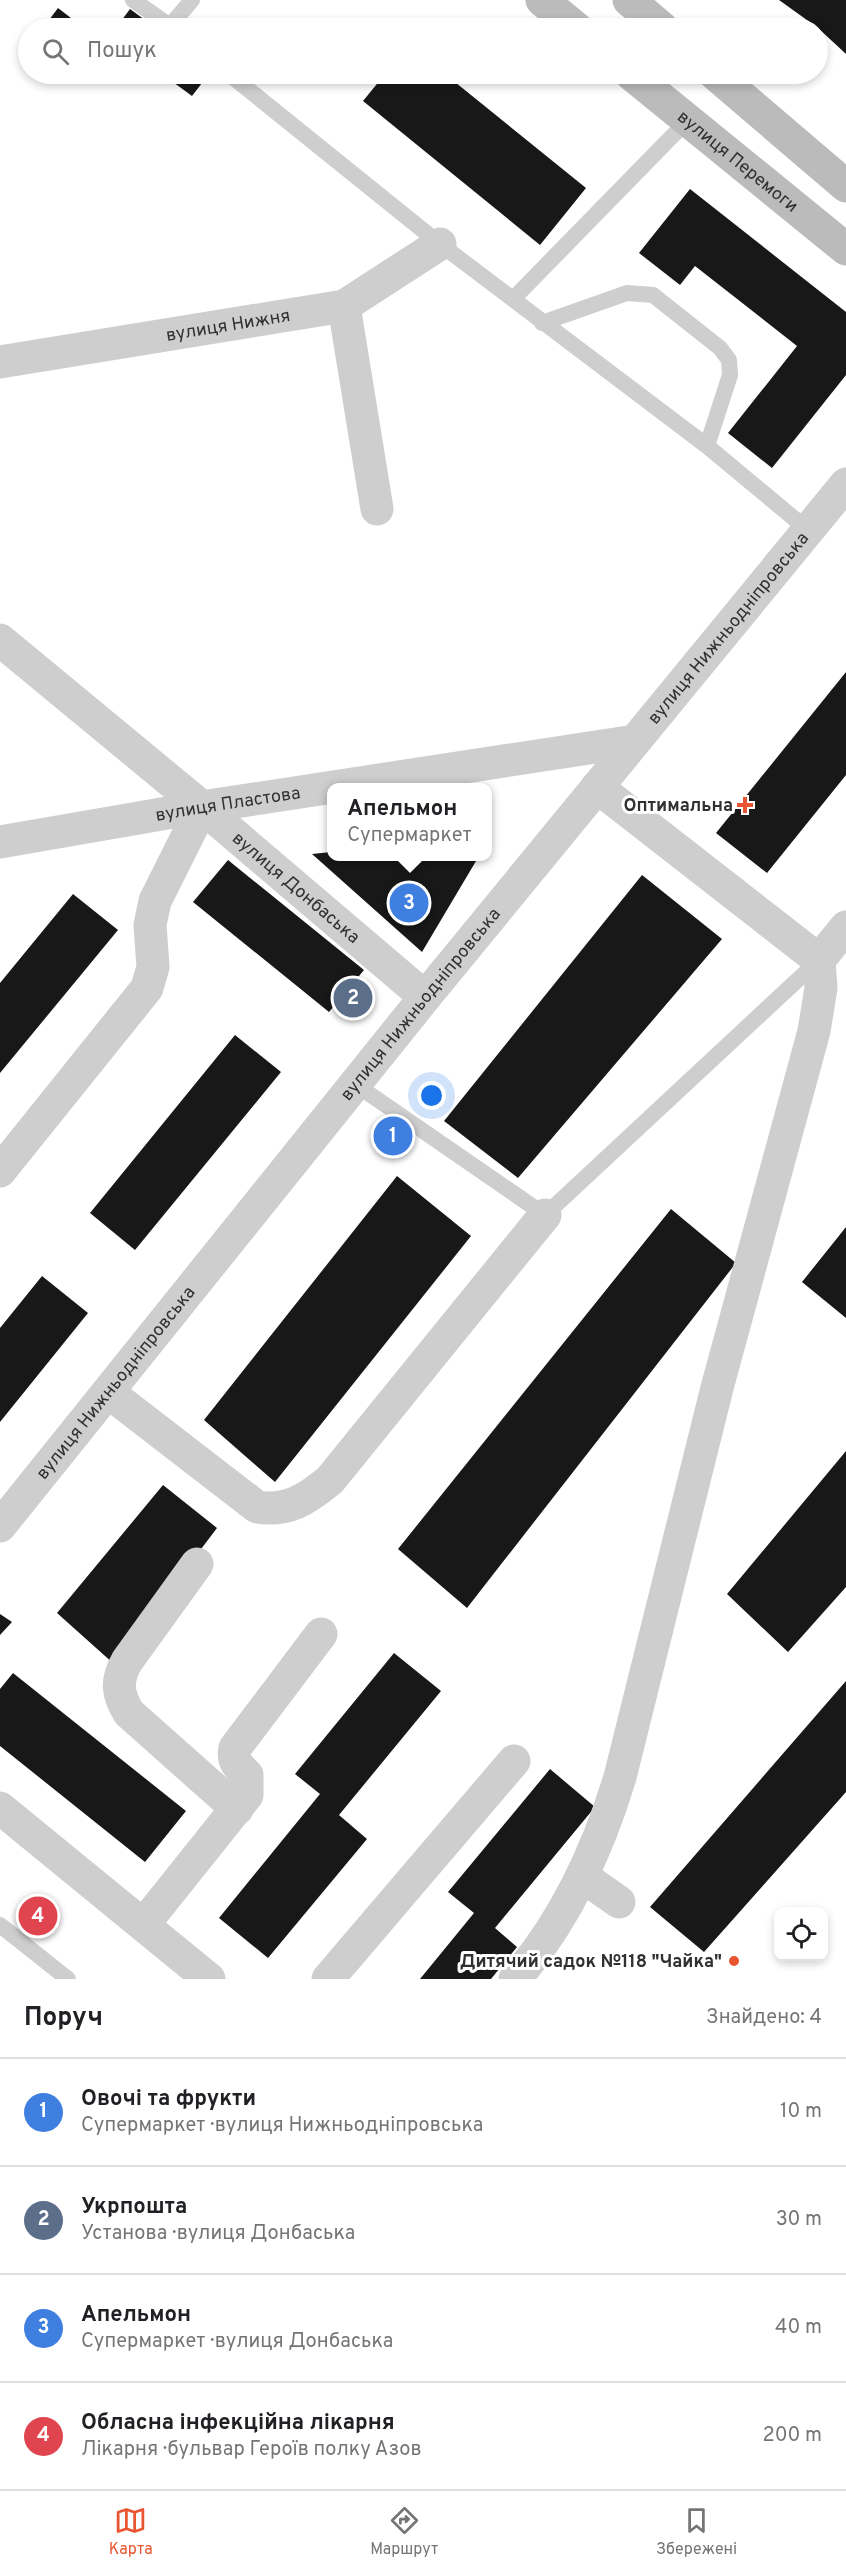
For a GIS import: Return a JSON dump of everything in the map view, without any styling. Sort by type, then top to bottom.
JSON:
[{"type":"main road","points":[[542,0],[564,18]]},
{"type":"main road","points":[[629,0],[650,18]]},
{"type":"main road","name":"вулиця Перемоги","points":[[643,84],[846,249]]},
{"type":"main road","points":[[727,84],[846,186]]},
{"type":"street","name":"вулиця Нижня","points":[[0,362],[344,306],[440,243]]},
{"type":"street","points":[[344,306],[377,509]]},
{"type":"street","name":"вулиця Нижньодніпровська","points":[[0,1526],[425,997],[808,530],[843,495]]},
{"type":"street","name":"вулиця Донбаська","points":[[0,640],[202,807],[425,997]]},
{"type":"street","name":"вулиця Пластова","points":[[359,783],[635,741]]},
{"type":"street","points":[[597,787],[819,960]]},
{"type":"street","name":"вулиця Пластова","points":[[0,842],[327,788]]},
{"type":"street","points":[[0,1171],[147,988],[153,967],[150,925],[155,901],[202,807]]},
{"type":"street","points":[[515,1979],[530,1961],[582,1876],[605,1827],[620,1777],[720,1377],[786,1131],[798,1098],[819,1007],[819,960],[846,927]]},
{"type":"street","points":[[108,1392],[257,1507],[286,1507],[306,1500],[330,1480],[545,1215]]},
{"type":"street","points":[[197,1564],[127,1661],[120,1673],[118,1687],[129,1713],[237,1809]]},
{"type":"street","points":[[144,1924],[247,1796],[248,1775],[236,1764],[233,1756],[235,1748],[321,1634]]},
{"type":"street","points":[[328,1979],[514,1761]]},
{"type":"street","points":[[0,1808],[209,1979]]},
{"type":"street","points":[[582,1876],[619,1902]]},
{"type":"lane","points":[[133,0],[159,18]]},
{"type":"lane","points":[[179,18],[192,0]]},
{"type":"lane","points":[[241,84],[542,323],[707,446],[808,530]]},
{"type":"lane","points":[[513,299],[688,120]]},
{"type":"lane","points":[[542,323],[627,293],[653,295],[720,348],[729,360],[730,375],[707,446]]},
{"type":"lane","points":[[356,1084],[545,1215],[819,960]]},
{"type":"lane","points":[[0,1925],[68,1979]]},
{"type":"building","points":[[779,0],[846,0],[846,54],[828,37],[828,18],[804,18]]},
{"type":"building","points":[[58,8],[71,18],[50,18]]},
{"type":"building","points":[[130,9],[142,18],[123,18]]},
{"type":"building","points":[[176,84],[201,84],[192,96]]},
{"type":"building","points":[[377,84],[457,84],[586,188],[540,245],[363,101]]},
{"type":"building","points":[[690,189],[846,312],[846,375],[772,468],[728,433],[797,346],[695,266],[680,285],[639,253]]},
{"type":"building","points":[[846,672],[846,775],[767,873],[716,833]]},
{"type":"building","points":[[327,852],[327,861],[476,861],[422,952],[312,854]]},
{"type":"building","points":[[228,860],[364,970],[329,1012],[193,902]]},
{"type":"building","points":[[642,875],[722,939],[518,1178],[444,1121]]},
{"type":"building","points":[[73,894],[118,930],[0,1073],[0,983]]},
{"type":"building","points":[[235,1035],[281,1072],[135,1250],[90,1213]]},
{"type":"building","points":[[397,1176],[471,1236],[275,1482],[204,1420]]},
{"type":"building","points":[[671,1209],[736,1263],[467,1608],[398,1549]]},
{"type":"building","points":[[846,1227],[846,1318],[802,1282]]},
{"type":"building","points":[[42,1276],[88,1313],[0,1422],[0,1328]]},
{"type":"building","points":[[846,1451],[846,1587],[788,1652],[727,1594]]},
{"type":"building","points":[[163,1485],[217,1528],[114,1664],[57,1613]]},
{"type":"building","points":[[0,1614],[12,1622],[0,1635]]},
{"type":"building","points":[[394,1653],[441,1691],[339,1815],[367,1839],[268,1958],[219,1918],[320,1794],[295,1774]]},
{"type":"building","points":[[13,1673],[186,1811],[145,1862],[0,1746],[0,1689]]},
{"type":"building","points":[[846,1681],[846,1792],[704,1952],[650,1907]]},
{"type":"building","points":[[550,1769],[595,1807],[495,1928],[517,1947],[491,1979],[420,1979],[474,1913],[448,1892]]},
{"type":"place","name":"Оптимальна","points":[[745,805]]},
{"type":"place","name":"Апельмон","points":[[409,903]]},
{"type":"place","name":"Укрпошта","points":[[353,998]]},
{"type":"place","name":"Овочі та фрукти","points":[[393,1136]]},
{"type":"place","name":"Обласна інфекційна лікарня","points":[[38,1916]]},
{"type":"place","name":"Дитячий садок №118 \"Чайка\"","points":[[734,1961]]}]
